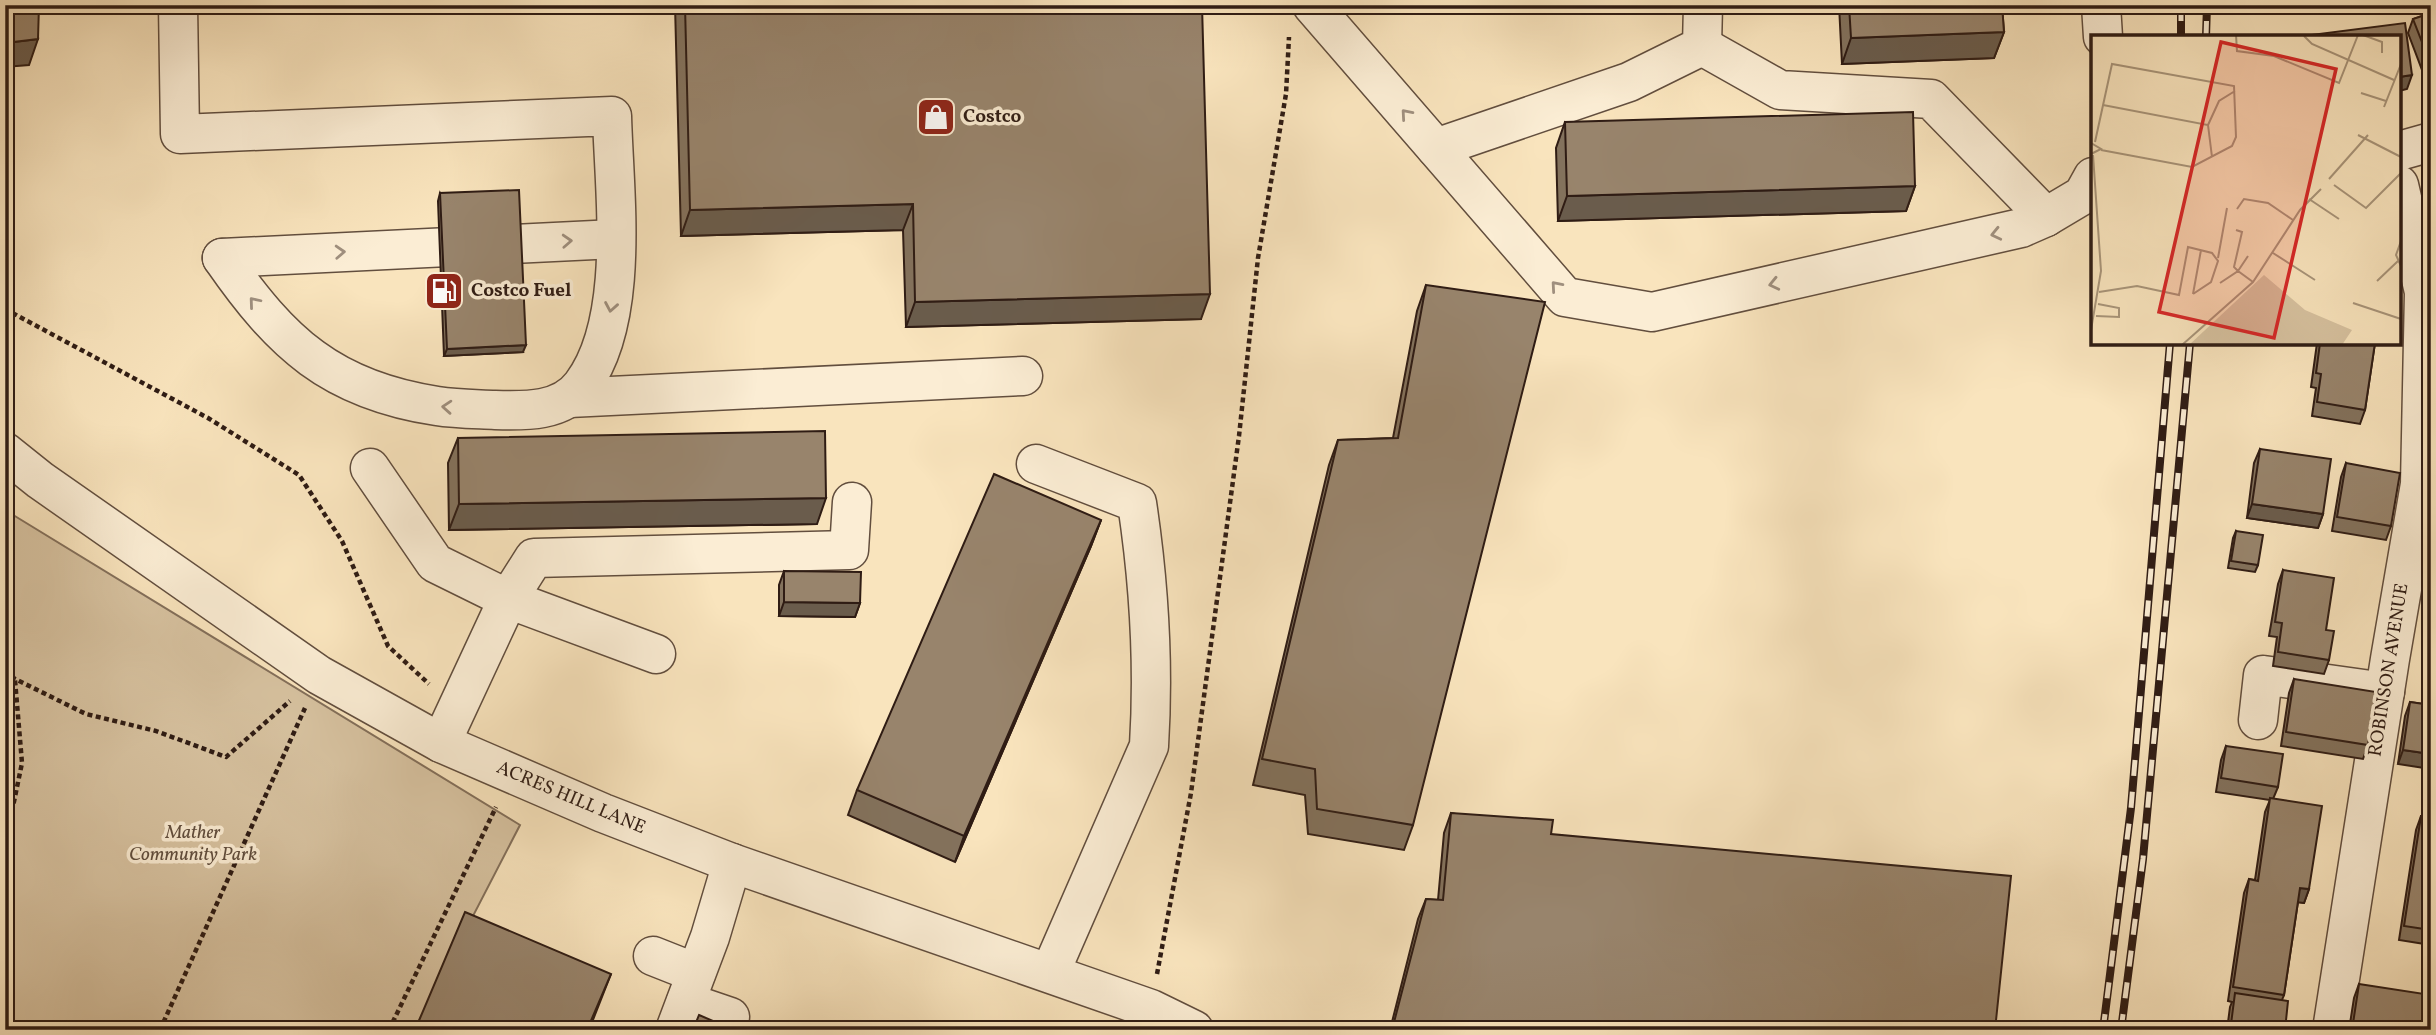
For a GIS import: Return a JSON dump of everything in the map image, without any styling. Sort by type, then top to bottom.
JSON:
[{"type":"street","points":[[178,5],[180,134],[612,116],[615,239],[614,292],[606,336],[582,386],[569,398],[551,407],[537,410],[438,407],[385,396],[354,384],[329,370],[291,342],[252,301],[222,258],[615,239]]},
{"type":"street","points":[[1702,46],[1703,5]]},
{"type":"street","points":[[2102,5],[2103,35]]},
{"type":"street","points":[[1300,18],[1436,148],[1565,296],[1653,312],[2021,228],[2083,195],[2091,181]]},
{"type":"street","points":[[1436,148],[1629,82],[1702,46]]},
{"type":"street","points":[[1702,46],[1780,90],[1931,99],[2046,217]]},
{"type":"street","points":[[2401,150],[2431,142]]},
{"type":"street","name":"ROBINSON AVENUE","points":[[2332,1030],[2420,484],[2424,292],[2401,194]]},
{"type":"street","points":[[569,398],[1023,376]]},
{"type":"street","name":"ACRES HILL LANE","points":[[5,452],[40,480],[319,675],[449,726],[512,774],[732,863],[1151,1009],[1194,1030]]},
{"type":"street","points":[[1035,464],[1137,503],[1147,567],[1151,716],[1149,746],[1050,973]]},
{"type":"street","points":[[370,468],[435,563],[508,599],[656,654]]},
{"type":"street","points":[[449,726],[508,599],[534,558],[849,550],[852,502]]},
{"type":"street","points":[[2258,720],[2263,675],[2385,691]]},
{"type":"street","points":[[686,1002],[710,937],[732,863]]},
{"type":"street","points":[[653,956],[686,1002],[730,1017]]},
{"type":"path","points":[[1151,1009],[1191,793],[1239,436],[1258,258],[1300,18]]},
{"type":"path","points":[[5,309],[208,418],[299,475],[342,541],[388,646],[449,726]]},
{"type":"path","points":[[5,671],[15,679],[86,714],[156,730],[226,757],[319,675]]},
{"type":"path","points":[[160,1030],[319,675]]},
{"type":"path","points":[[5,845],[22,763],[15,679]]},
{"type":"path","points":[[389,1030],[512,774]]},
{"type":"green space","name":"Mather Community Park","points":[[5,510],[520,825],[414,1030],[5,1030]]},
{"type":"building","points":[[5,5],[39,5],[38,39],[5,43]]},
{"type":"building","name":"Costco","points":[[685,5],[1202,5],[1210,294],[915,302],[913,204],[690,210]]},
{"type":"building","points":[[1849,5],[2002,5],[2004,32],[1851,38]]},
{"type":"building","points":[[2431,13],[2431,65],[2413,19]]},
{"type":"building","points":[[2405,23],[2412,75],[2401,77],[2401,35],[2311,35]]},
{"type":"building","points":[[1913,112],[1915,186],[1567,196],[1565,122]]},
{"type":"building","points":[[519,190],[526,345],[447,349],[440,193]]},
{"type":"building","points":[[1426,285],[1545,302],[1413,825],[1317,809],[1315,769],[1262,759],[1338,440],[1398,438]]},
{"type":"building","points":[[2320,345],[2375,345],[2365,410],[2317,402],[2321,374],[2316,373]]},
{"type":"building","points":[[825,431],[826,498],[459,504],[458,438]]},
{"type":"building","points":[[2260,449],[2331,459],[2323,514],[2252,504]]},
{"type":"building","points":[[2346,463],[2400,473],[2391,526],[2337,517]]},
{"type":"building","points":[[994,474],[1101,520],[964,836],[857,790]]},
{"type":"building","points":[[2236,531],[2263,535],[2258,565],[2231,561]]},
{"type":"building","points":[[2283,570],[2334,578],[2326,630],[2334,631],[2329,660],[2278,652],[2282,623],[2275,622]]},
{"type":"building","points":[[784,571],[861,572],[860,603],[784,602]]},
{"type":"building","points":[[2294,679],[2376,692],[2368,745],[2286,732]]},
{"type":"building","points":[[2410,702],[2431,705],[2431,754],[2403,750]]},
{"type":"building","points":[[2226,746],[2283,754],[2278,787],[2221,778]]},
{"type":"building","points":[[2270,798],[2322,806],[2309,889],[2300,888],[2284,995],[2233,987],[2249,879],[2258,881]]},
{"type":"building","points":[[1451,813],[1553,820],[1551,834],[2011,876],[1995,1030],[1392,1030],[1426,899],[1443,900]]},
{"type":"building","points":[[2421,816],[2431,817],[2431,930],[2404,926]]},
{"type":"building","points":[[465,912],[611,974],[587,1030],[415,1030]]},
{"type":"building","points":[[2359,984],[2431,995],[2431,1030],[2352,1030]]},
{"type":"building","points":[[2235,993],[2288,1001],[2285,1030],[2236,1030],[2236,1024],[2231,1024]]},
{"type":"building","points":[[699,1015],[734,1030],[693,1030]]},
{"type":"railway","points":[[2181,5],[2181,35]]},
{"type":"railway","points":[[2206,35],[2207,5]]},
{"type":"railway","points":[[2103,1030],[2131,808],[2170,345]]},
{"type":"railway","points":[[2121,1030],[2143,859],[2190,345]]},
{"type":"place","name":"Costco","points":[[936,117]]},
{"type":"place","name":"Costco Fuel","points":[[444,291]]}]
